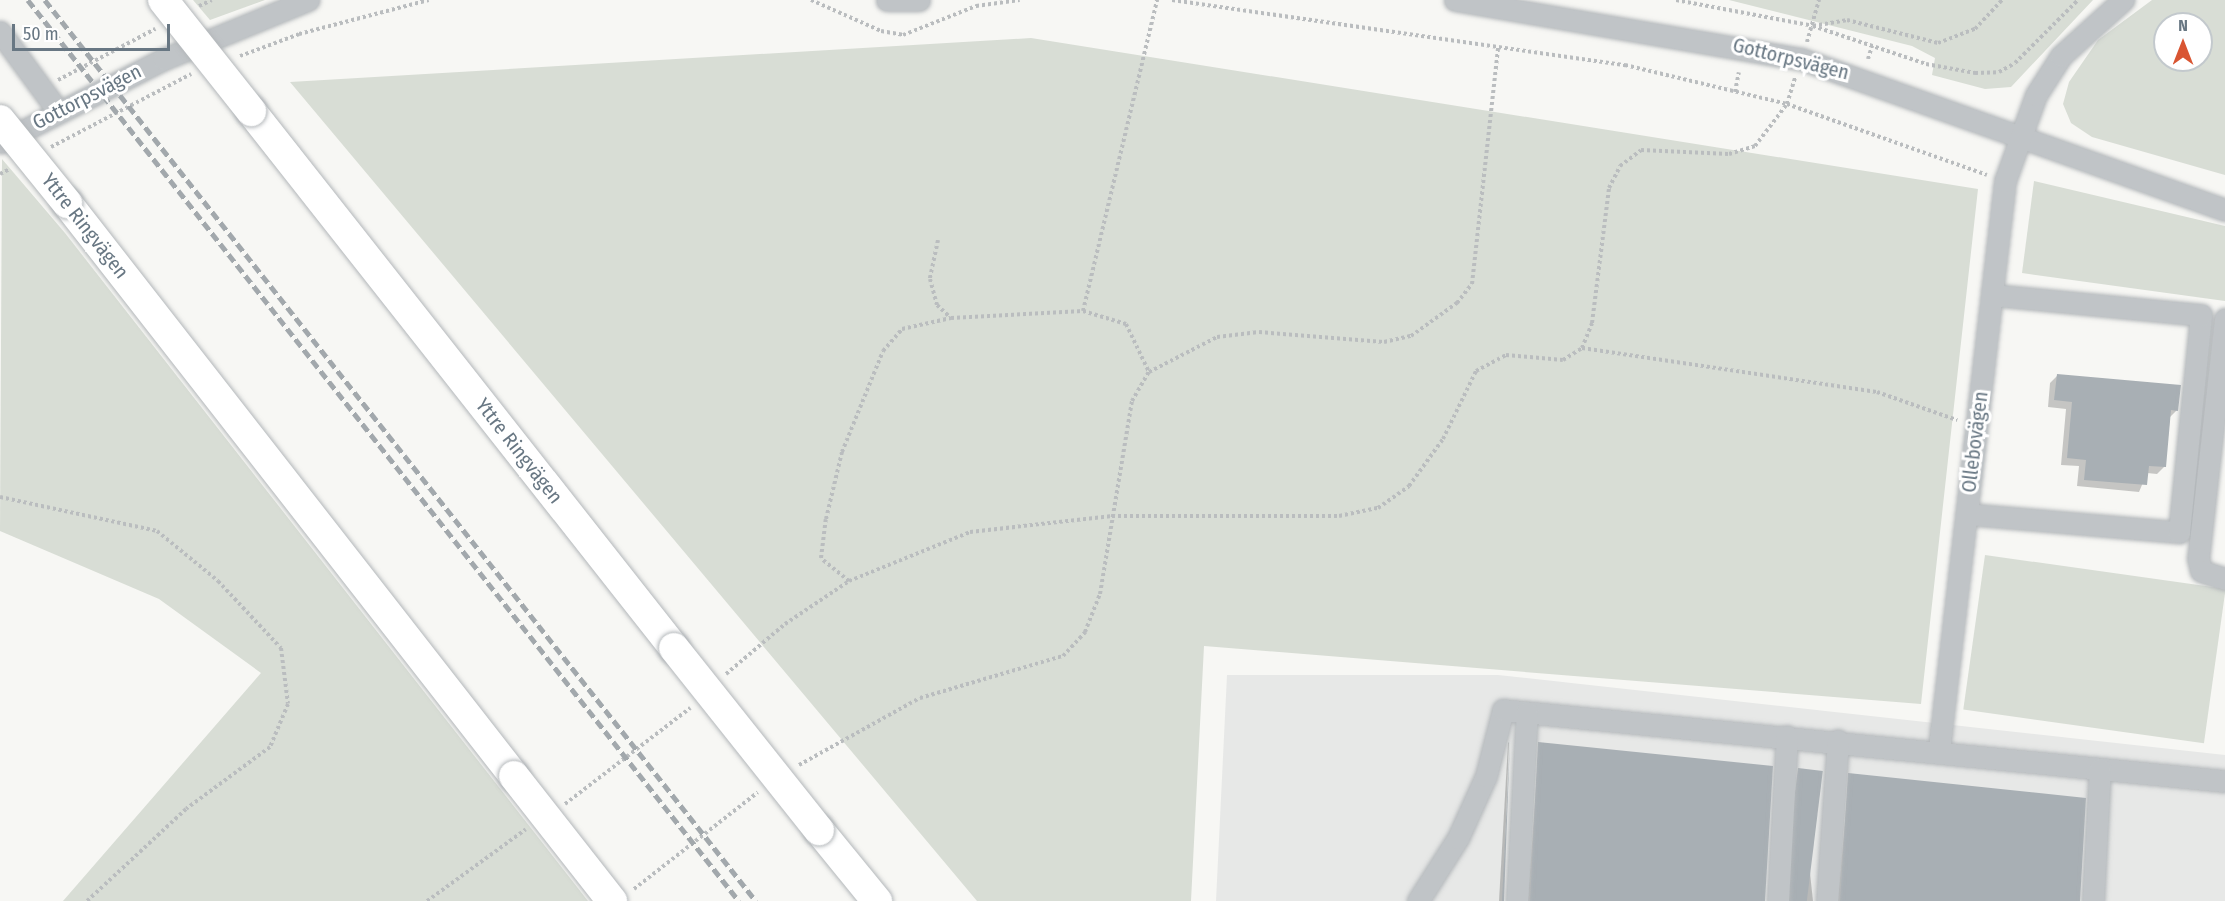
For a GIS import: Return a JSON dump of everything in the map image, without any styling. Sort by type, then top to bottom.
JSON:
[{"type":"highway","name":"Yttre Ringvägen","points":[[164,12],[251,111],[674,648],[877,901]]},
{"type":"highway","name":"Yttre Ringvägen","points":[[0,120],[514,776],[620,898]]},
{"type":"street","name":"Gottorpsvägen","points":[[0,142],[164,59],[308,0]]},
{"type":"street","points":[[887,0],[920,0]]},
{"type":"street","name":"Gottorpsvägen","points":[[1455,0],[1801,59],[2225,210]]},
{"type":"street","name":"Ollebovägen","points":[[1939,749],[2005,181],[2018,137],[2061,56],[2123,0]]},
{"type":"street","points":[[0,32],[58,111]]},
{"type":"street","name":"Gottorpsvägen","points":[[2113,172],[2225,197]]},
{"type":"street","points":[[1992,295],[2225,318],[2198,558],[2201,571],[2225,579]]},
{"type":"street","points":[[1967,514],[2179,532],[2201,315]]},
{"type":"street","points":[[1418,901],[1458,838],[1486,776],[1503,710],[1939,749],[2225,782]]},
{"type":"street","points":[[1517,901],[1527,712]]},
{"type":"street","points":[[1778,901],[1786,735]]},
{"type":"street","points":[[1827,901],[1838,740]]},
{"type":"street","points":[[2093,901],[2100,769]]},
{"type":"path","points":[[193,10],[212,0]]},
{"type":"path","points":[[1083,311],[1157,0]]},
{"type":"path","points":[[1172,0],[1625,65],[1787,104],[2005,181]]},
{"type":"path","points":[[1677,0],[1813,26],[1926,64],[1999,72],[2015,63],[2078,0]]},
{"type":"path","points":[[1813,26],[1819,0]]},
{"type":"path","points":[[1813,26],[1847,20],[1938,43],[1975,29],[2002,0]]},
{"type":"path","points":[[41,88],[164,12]]},
{"type":"path","points":[[1868,59],[1872,46]]},
{"type":"path","points":[[789,771],[920,698],[1063,656],[1085,632],[1100,594],[1132,401],[1149,372],[1217,337],[1259,332],[1384,342],[1411,336],[1456,303],[1472,284],[1498,47]]},
{"type":"path","points":[[1735,92],[1739,72]]},
{"type":"path","points":[[723,676],[785,624],[849,581],[970,532],[1112,516],[1340,516],[1378,508],[1409,486],[1443,439],[1476,371],[1506,355],[1563,360],[1582,348],[1592,323],[1609,188],[1620,166],[1641,150],[1730,154],[1755,146],[1787,104]]},
{"type":"path","points":[[938,240],[930,279],[937,305],[951,318]]},
{"type":"path","points":[[849,581],[821,558],[842,452],[883,351],[902,329],[951,318],[1083,311],[1126,324],[1149,372]]},
{"type":"path","points":[[1582,348],[1877,392],[1977,427]]},
{"type":"path","points":[[0,497],[157,531],[218,581],[281,648],[288,704],[270,747],[186,809],[87,901]]},
{"type":"path","points":[[555,810],[663,734],[697,701]]},
{"type":"path","points":[[620,898],[770,784]]},
{"type":"path","points":[[427,901],[537,822]]},
{"type":"shaded area","points":[[193,0],[265,0],[210,20]]},
{"type":"shaded area","points":[[1729,0],[2093,0],[2011,87],[1985,89],[1932,75],[1935,58],[1912,46]]},
{"type":"shaded area","points":[[2152,0],[2225,0],[2225,175],[2092,137],[2071,123],[2063,104],[2069,82],[2098,40]]},
{"type":"shaded area","points":[[1031,38],[1978,189],[1921,704],[1204,646],[1191,901],[977,901],[290,82]]},
{"type":"shaded area","points":[[2,159],[65,233],[588,901],[63,901],[261,673],[159,599],[0,531]]},
{"type":"shaded area","points":[[2034,181],[2225,226],[2225,301],[2022,273]]},
{"type":"shaded area","points":[[1985,555],[2225,589],[2204,743],[1963,709]]},
{"type":"shaded area","points":[[1227,675],[1498,675],[2225,755],[2225,901],[1216,901]]},
{"type":"building","points":[[2057,374],[2181,385],[2178,411],[2171,410],[2166,467],[2149,466],[2147,485],[2084,480],[2086,460],[2067,458],[2072,402],[2054,400]]},
{"type":"building","points":[[1510,739],[1504,901],[1502,901]]},
{"type":"building","points":[[1538,742],[1773,766],[1765,901],[1530,901]]},
{"type":"building","points":[[1798,768],[1823,771],[1807,901],[1782,900]]},
{"type":"building","points":[[1848,773],[2086,798],[2080,901],[1840,901]]},
{"type":"railway","points":[[28,0],[739,901]]},
{"type":"railway","points":[[45,0],[756,901]]}]
